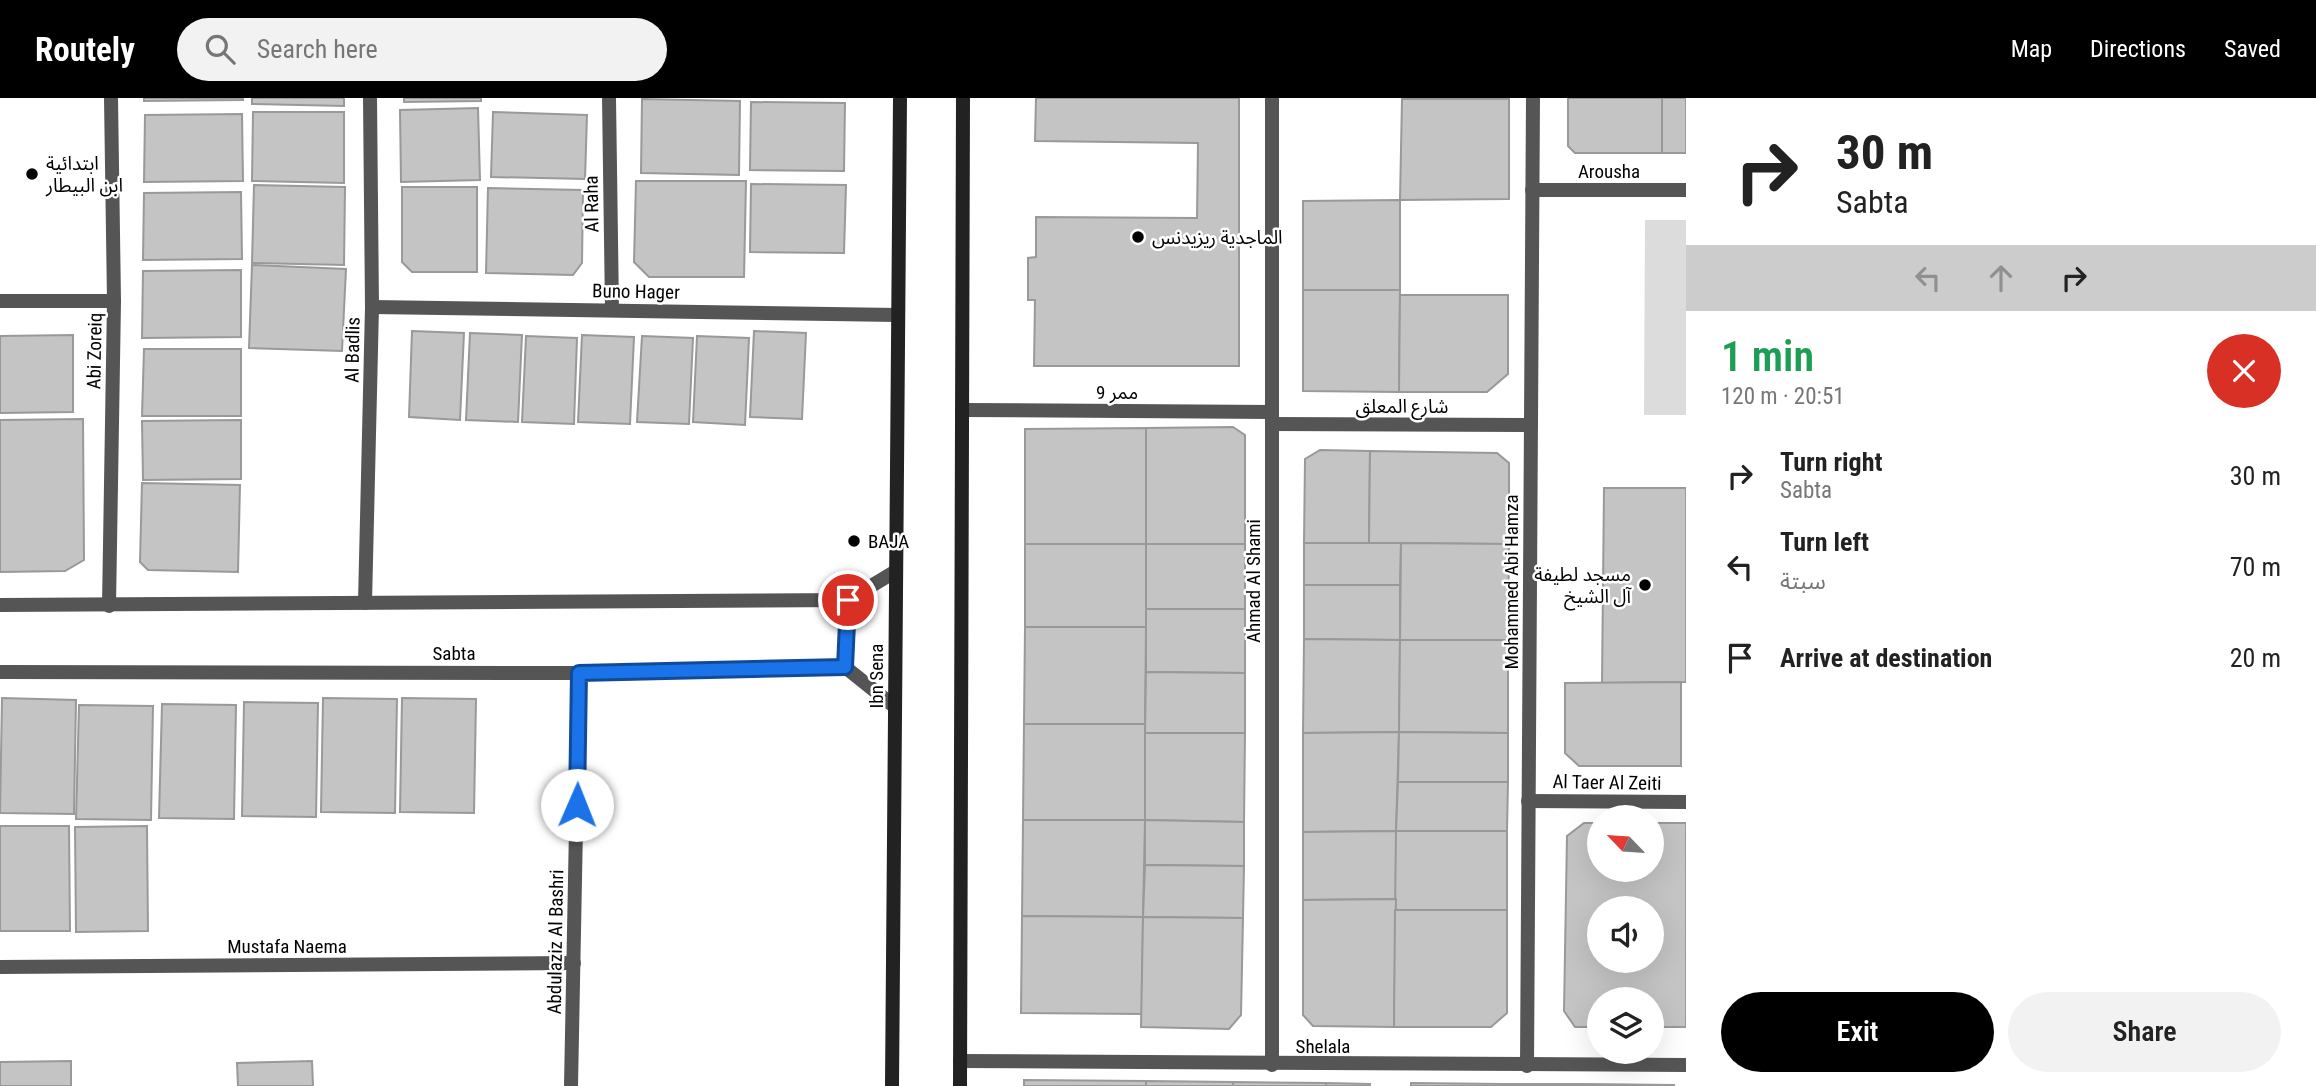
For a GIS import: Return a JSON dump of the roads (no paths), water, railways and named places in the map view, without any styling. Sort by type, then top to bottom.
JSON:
[{"type":"street","name":"Abi Zoreiq","points":[[109,606],[114,301],[111,98]]},
{"type":"street","name":"Al Badlis","points":[[365,603],[372,307],[370,98]]},
{"type":"street","name":"Al Raha","points":[[609,98],[612,310]]},
{"type":"street","name":"Ibn Sena","points":[[892,1086],[900,98]]},
{"type":"street","points":[[960,1086],[963,98]]},
{"type":"street","name":"Ahmad Al Shami","points":[[1272,98],[1272,1065]]},
{"type":"street","name":"Mohammed Abi Hamza","points":[[1527,1066],[1533,98]]},
{"type":"street","name":"Arousha","points":[[1532,190],[1686,190]]},
{"type":"street","points":[[0,301],[114,301]]},
{"type":"street","name":"Buno Hager","points":[[372,307],[898,315]]},
{"type":"street","name":"ممر 9","points":[[962,410],[1272,418]]},
{"type":"street","name":"شارع المعلق","points":[[1272,418],[1531,425]]},
{"type":"street","points":[[0,605],[848,600],[896,571]]},
{"type":"street","points":[[848,600],[845,667],[895,707]]},
{"type":"street","name":"Sabta","points":[[0,672],[579,673],[845,667]]},
{"type":"street","name":"Abdulaziz Al Bashri","points":[[571,1086],[579,673]]},
{"type":"street","name":"Al Taer Al Zeiti","points":[[1528,801],[1686,803]]},
{"type":"street","name":"Mustafa Naema","points":[[0,967],[574,963]]},
{"type":"street","name":"Shelala","points":[[960,1061],[1272,1065],[1686,1065]]},
{"type":"place","name":"ابتدائية ابن البيطار","points":[[32,174]]},
{"type":"place","name":"الماجدية ريزيدنس","points":[[1138,237]]},
{"type":"place","name":"BAJA","points":[[854,541]]},
{"type":"place","name":"مسجد لطيفة آل الشيخ","points":[[1645,585]]}]
